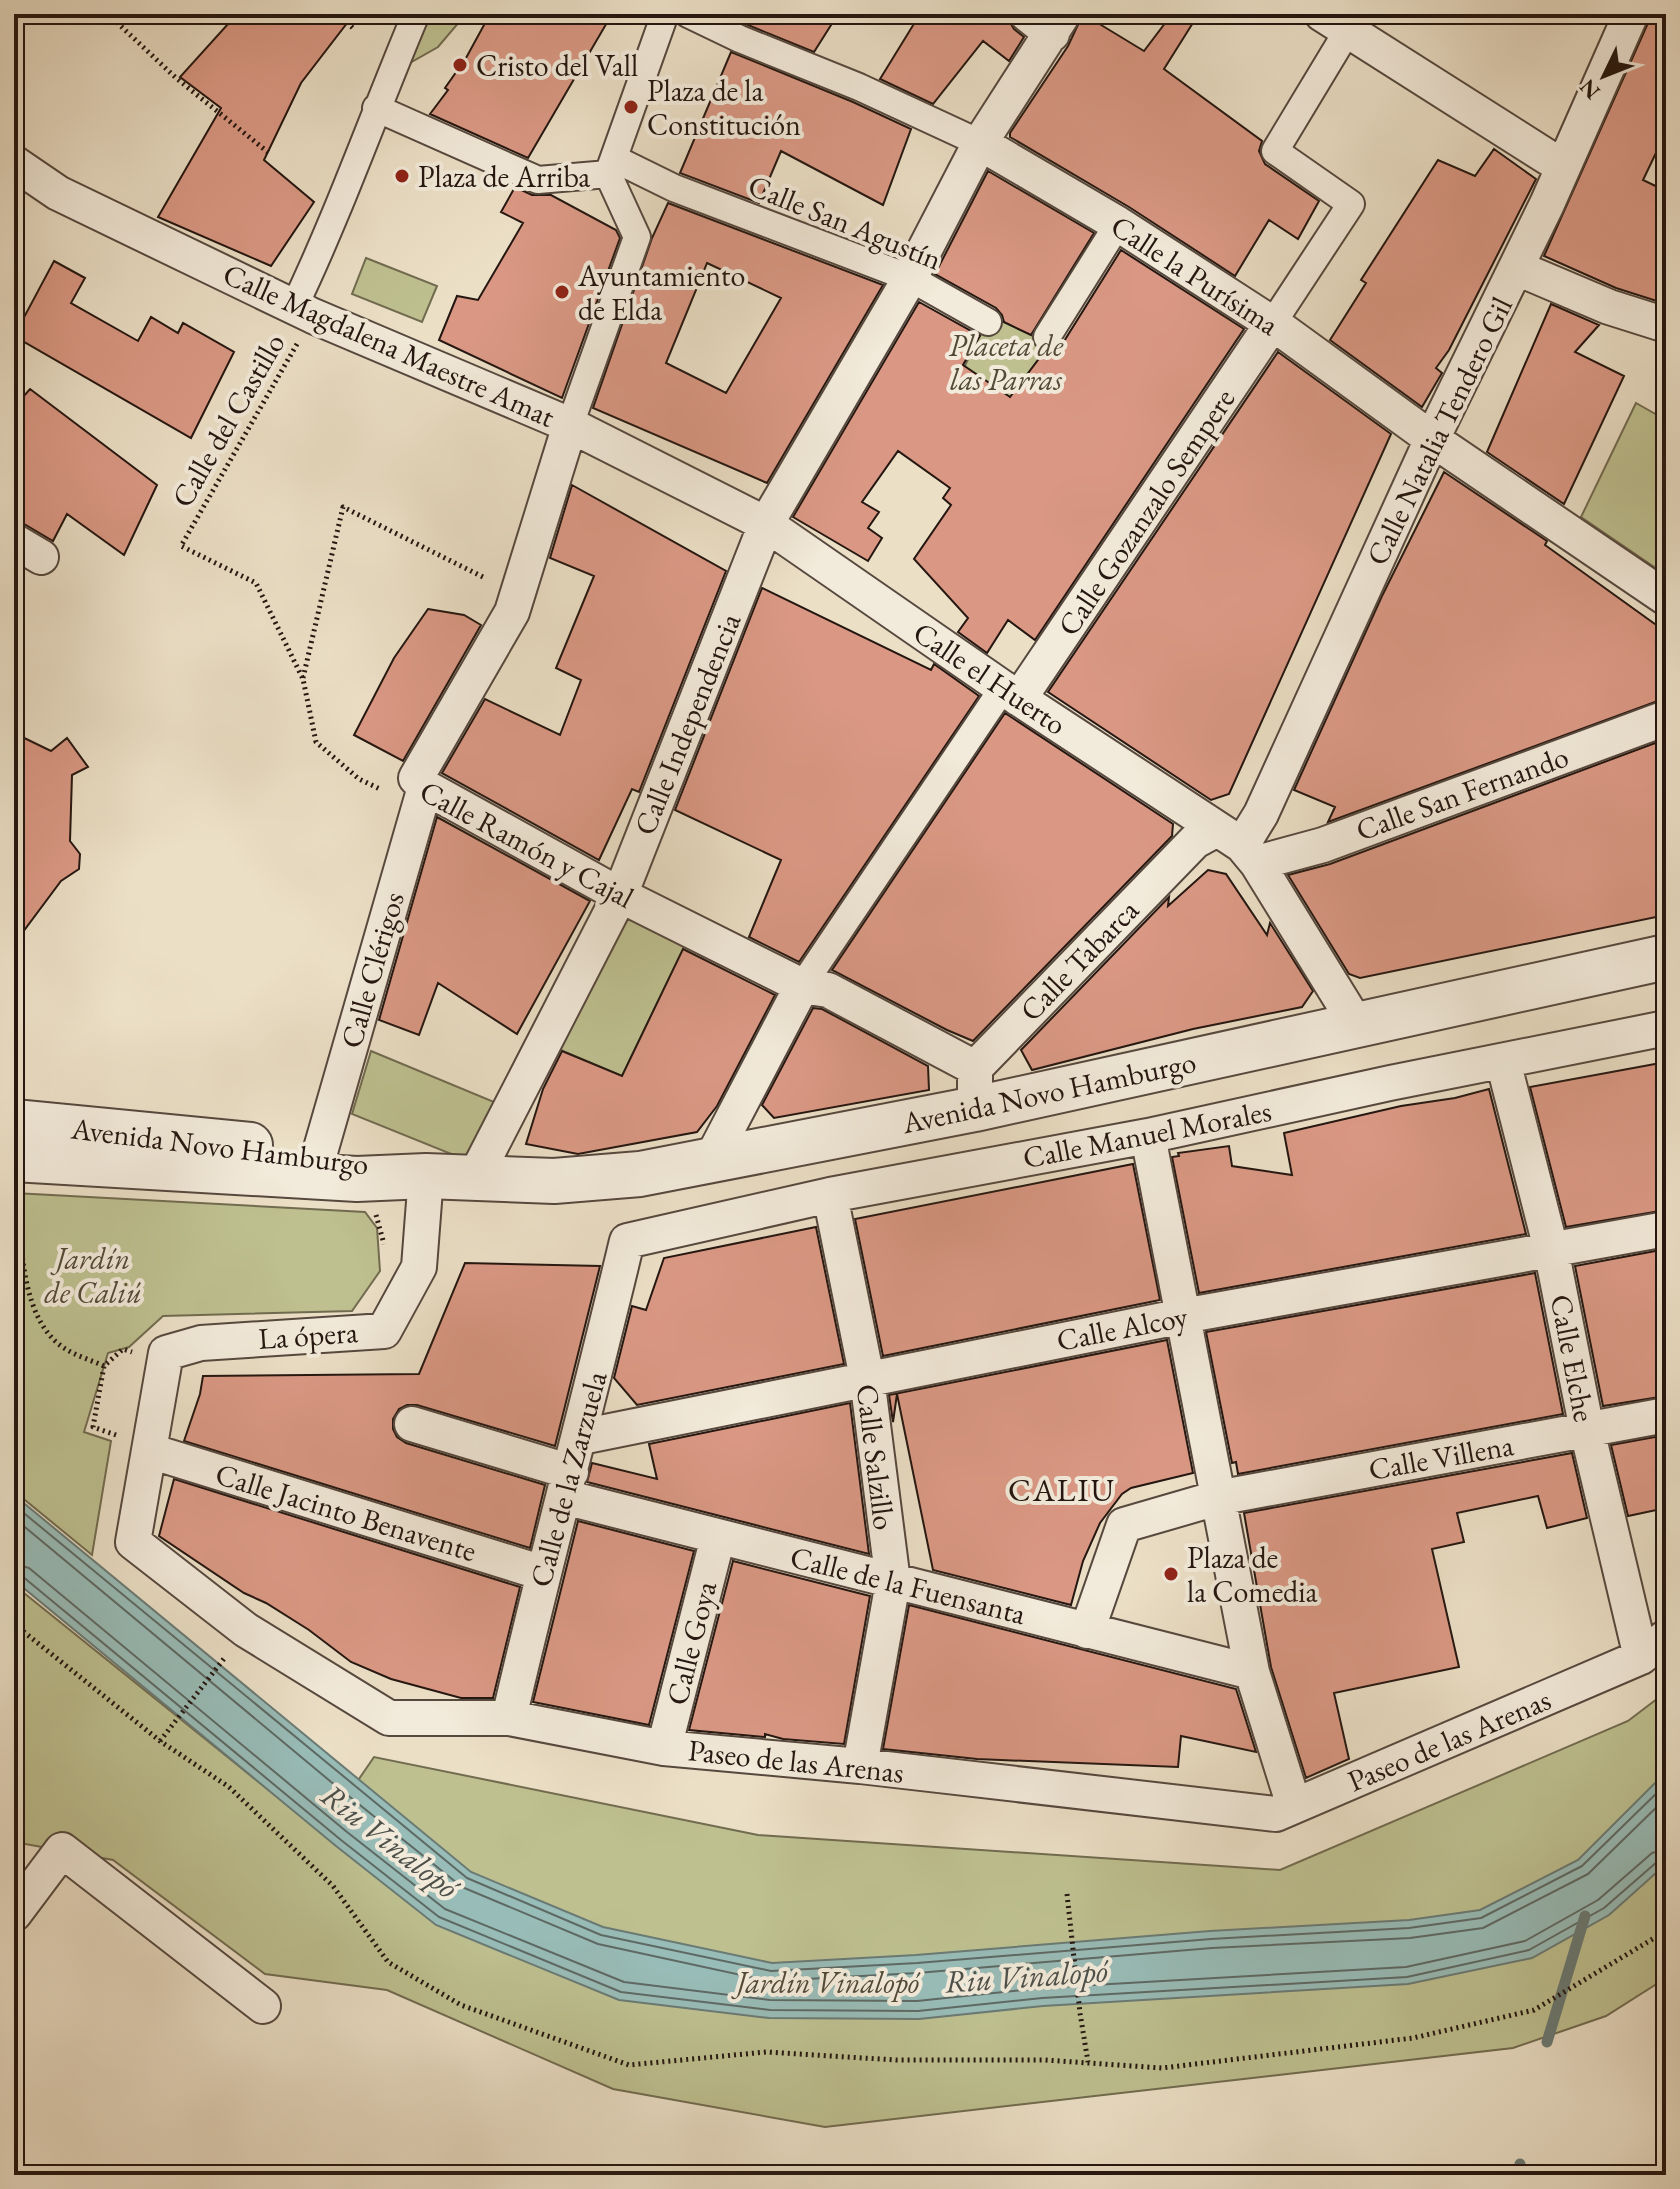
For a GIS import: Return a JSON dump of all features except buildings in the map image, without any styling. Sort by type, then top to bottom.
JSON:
[{"type":"street","points":[[304,311],[376,108],[416,14]]},
{"type":"street","points":[[570,425],[637,237],[611,166],[665,14]]},
{"type":"street","name":"Calle la Purísima","points":[[688,14],[980,143],[1118,224],[1272,324],[1432,439],[1666,598]]},
{"type":"street","name":"Calle Natalia Tendero Gil","points":[[1239,846],[1261,814],[1432,439],[1517,268],[1631,14]]},
{"type":"street","name":"Calle Independencia","points":[[475,1177],[620,895],[766,524],[910,278],[1047,21]]},
{"type":"street","points":[[1272,324],[1351,204],[1275,151],[1335,22],[1563,167]]},
{"type":"street","points":[[376,108],[538,180],[611,166]]},
{"type":"street","name":"Calle Magdalena Maestre Amat","points":[[14,163],[58,193],[304,311],[570,425],[766,524]]},
{"type":"street","name":"Calle San Agustín","points":[[611,166],[910,278],[988,322]]},
{"type":"street","points":[[1047,337],[1118,224]]},
{"type":"street","points":[[1517,268],[1609,307],[1666,325]]},
{"type":"street","name":"Calle Gozanzalo Sempere","points":[[1011,694],[1272,324]]},
{"type":"street","name":"Calle Clérigos","points":[[320,1152],[420,783],[512,612],[570,425]]},
{"type":"street","name":"Calle el Huerto","points":[[766,524],[1011,694],[1239,846]]},
{"type":"street","points":[[711,1160],[802,986],[1011,694]]},
{"type":"street","name":"Calle San Fernando","points":[[1239,846],[1323,845],[1666,718]]},
{"type":"street","name":"Calle Ramón y Cajal","points":[[420,783],[620,895],[802,986],[828,990],[975,1089]]},
{"type":"street","name":"Calle Tabarca","points":[[975,1089],[1195,841],[1239,846]]},
{"type":"street","points":[[1239,846],[1358,1027]]},
{"type":"street","name":"Avenida Novo Hamburgo","points":[[16,1176],[357,1179],[424,1196],[475,1177],[554,1181],[640,1174],[711,1160],[975,1089],[1358,1027],[1666,957]]},
{"type":"street","name":"Calle Manuel Morales","points":[[627,1241],[830,1195],[1148,1136],[1666,1028]]},
{"type":"street","name":"Calle Elche","points":[[1503,1061],[1551,1249],[1587,1430],[1653,1647]]},
{"type":"street","name":"Avenida Novo Hamburgo","points":[[14,1122],[320,1152],[424,1196]]},
{"type":"street","points":[[1148,1136],[1252,1672],[1294,1806]]},
{"type":"street","name":"Calle Salzillo","points":[[830,1195],[867,1378],[893,1582],[860,1766]]},
{"type":"street","name":"La ópera","points":[[152,1353],[201,1343],[384,1331],[419,1267],[424,1196]]},
{"type":"street","name":"Calle Alcoy","points":[[581,1437],[1183,1316],[1666,1229]]},
{"type":"street","name":"Calle de la Zarzuela","points":[[509,1718],[543,1573],[581,1437],[627,1241]]},
{"type":"street","name":"Paseo de las Arenas","points":[[152,1353],[150,1451],[133,1542],[246,1630],[389,1718],[509,1718],[664,1748],[860,1766],[1276,1814],[1653,1647]]},
{"type":"street","name":"Calle Villena","points":[[1217,1498],[1666,1415]]},
{"type":"street","name":"Calle de la Fuensanta","points":[[412,1424],[718,1537],[1252,1672]]},
{"type":"street","name":"Calle Jacinto Benavente","points":[[150,1451],[543,1573]]},
{"type":"street","points":[[1087,1631],[1124,1525],[1217,1498]]},
{"type":"street","name":"Calle Goya","points":[[664,1748],[718,1537]]},
{"type":"street","points":[[14,1914],[62,1850],[263,2006]]},
{"type":"path","points":[[108,14],[176,78],[269,153]]},
{"type":"path","points":[[338,14],[355,30]]},
{"type":"path","name":"Calle del Castillo","points":[[181,546],[304,311]]},
{"type":"path","points":[[303,679],[343,507],[518,594]]},
{"type":"path","name":"Calle Ramón y Cajal","points":[[181,546],[256,583],[303,679],[316,742],[359,779],[389,793],[420,783]]},
{"type":"path","points":[[16,1176],[22,1267],[42,1328],[64,1348],[104,1366]]},
{"type":"path","points":[[385,1249],[373,1207],[424,1196]]},
{"type":"path","points":[[119,1436],[93,1427],[104,1366],[123,1349],[152,1353]]},
{"type":"path","points":[[14,1624],[160,1741],[229,1787],[333,1886],[388,1962],[461,2005],[629,2065],[766,2052],[896,2060],[1045,2060],[1162,2068],[1413,2038],[1534,2010],[1666,1931]]},
{"type":"path","points":[[160,1741],[226,1657]]},
{"type":"path","points":[[1067,1894],[1088,2062]]},
{"type":"green space","points":[[428,14],[466,14],[438,47],[408,64]]},
{"type":"green space","points":[[366,258],[437,286],[422,322],[352,294]]},
{"type":"green space","name":"Placeta de las Parras","points":[[989,315],[1056,347],[1018,410],[961,374]]},
{"type":"green space","points":[[1636,403],[1666,420],[1666,575],[1581,517]]},
{"type":"green space","points":[[626,914],[685,945],[622,1076],[556,1048]]},
{"type":"green space","points":[[371,1051],[494,1102],[466,1160],[352,1114]]},
{"type":"green space","name":"Jardín de Caliú","points":[[14,1193],[365,1212],[377,1228],[380,1271],[352,1311],[163,1316],[129,1347],[108,1353],[84,1432],[111,1441],[92,1555],[14,1491]]},
{"type":"green space","name":"Jardín Vinalopó","points":[[14,1585],[322,1833],[374,1757],[758,1835],[1280,1870],[1628,1721],[1666,1692],[1666,1978],[1606,2016],[1513,2048],[825,2127],[613,2089],[387,1990],[265,1974],[113,1860],[14,1842]]},
{"type":"water","name":"Riu Vinalopó","points":[[14,1495],[471,1872],[603,1927],[772,1963],[916,1955],[1210,1931],[1409,1920],[1480,1910],[1578,1860],[1666,1772],[1666,1864],[1609,1915],[1532,1958],[1408,1984],[1043,2006],[919,2019],[769,2018],[619,2000],[436,1925],[14,1580]]},
{"type":"waterway","points":[[1547,2042],[1585,1916]]},
{"type":"waterway","points":[[1519,2175],[1520,2164]]},
{"type":"place","name":"Cristo del Vall","points":[[460,65]]},
{"type":"place","name":"Plaza de la Constitución","points":[[631,107]]},
{"type":"place","name":"Plaza de Arriba","points":[[402,176]]},
{"type":"place","name":"Ayuntamiento de Elda","points":[[562,292]]},
{"type":"place","name":"Plaza de la Comedia","points":[[1171,1574]]},
{"type":"district","name":"CALIU","points":[[1062,1490]]}]
